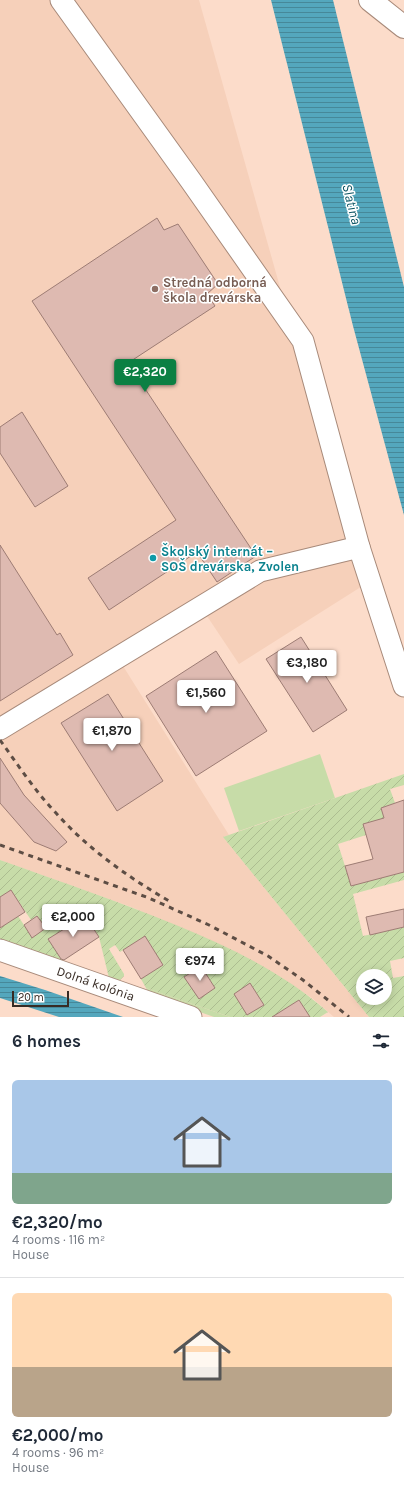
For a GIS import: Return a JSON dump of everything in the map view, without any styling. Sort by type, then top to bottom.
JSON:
[{"type":"main road","points":[[370,0],[404,27]]},
{"type":"lane","points":[[60,0],[191,181],[303,341],[359,547],[404,686]]},
{"type":"lane","points":[[0,728],[260,571],[359,547]]},
{"type":"lane","name":"Dolná kolónia","points":[[0,950],[191,1017]]},
{"type":"shaded area","points":[[0,0],[199,0],[364,585],[239,664],[205,613],[123,666],[229,835],[223,837],[356,1001],[356,1005],[359,1005],[369,1017],[334,1017],[312,998],[272,972],[134,908],[0,860]]},
{"type":"green space","points":[[320,754],[335,798],[239,831],[224,788]]},
{"type":"green space","points":[[404,774],[404,785],[390,789],[395,803],[381,808],[384,818],[366,835],[338,844],[351,885],[404,872],[404,880],[353,894],[363,936],[404,927],[404,958],[390,961],[391,969],[356,969],[356,1001],[223,837]]},
{"type":"green space","points":[[0,860],[88,891],[216,942],[275,973],[311,998],[328,1012],[320,1017],[310,1017],[299,1000],[283,1010],[287,1017],[230,1017],[146,988],[141,979],[163,965],[145,936],[120,952],[115,945],[109,949],[124,976],[119,981],[109,978],[99,937],[85,916],[49,939],[63,961],[0,940],[0,928],[18,916],[32,937],[46,928],[37,916],[31,920],[11,890],[0,897]]},
{"type":"green space","points":[[392,972],[393,978],[404,976],[404,1017],[369,1017],[359,1005],[392,1005]]},
{"type":"green space","points":[[146,988],[230,1017],[214,1017],[149,994]]},
{"type":"water","name":"Slatina","points":[[271,0],[333,0],[404,287],[404,515],[353,326]]},
{"type":"water","points":[[0,976],[123,1017],[59,1017],[0,998]]},
{"type":"building","points":[[157,218],[164,230],[178,224],[218,284],[207,294],[215,306],[128,363],[256,556],[217,582],[197,552],[109,610],[88,578],[176,520],[32,301]]},
{"type":"building","points":[[22,412],[68,486],[35,507],[0,453],[0,427]]},
{"type":"building","points":[[0,545],[57,635],[60,633],[73,655],[0,701]]},
{"type":"building","points":[[301,637],[347,710],[313,732],[266,659]]},
{"type":"building","points":[[216,651],[267,731],[196,776],[146,696]]},
{"type":"building","points":[[108,694],[163,781],[117,811],[61,723]]},
{"type":"building","points":[[0,758],[24,795],[67,842],[56,851],[34,842],[0,803]]},
{"type":"building","points":[[404,800],[404,872],[351,886],[345,866],[373,859],[363,824],[384,818],[381,808]]},
{"type":"building","points":[[11,890],[25,912],[0,928],[0,897]]},
{"type":"building","points":[[404,909],[404,927],[370,935],[366,917]]},
{"type":"building","points":[[37,916],[46,928],[32,938],[24,925]]},
{"type":"building","points":[[85,916],[99,937],[64,960],[61,959],[48,939]]},
{"type":"building","points":[[145,936],[163,965],[141,979],[123,950]]},
{"type":"building","points":[[201,966],[215,988],[199,999],[184,977]]},
{"type":"building","points":[[250,983],[264,1005],[247,1015],[234,994]]},
{"type":"building","points":[[299,1000],[310,1017],[272,1017]]},
{"type":"railway","points":[[0,740],[48,805],[81,839],[109,862],[169,901]]},
{"type":"railway","points":[[0,845],[149,898],[209,925],[268,956],[303,980],[349,1017]]},
{"type":"place","name":"Stredná odborná škola drevárska","points":[[155,289]]},
{"type":"place","name":"Školský internát – SOŠ drevárska, Zvolen","points":[[153,558]]}]
